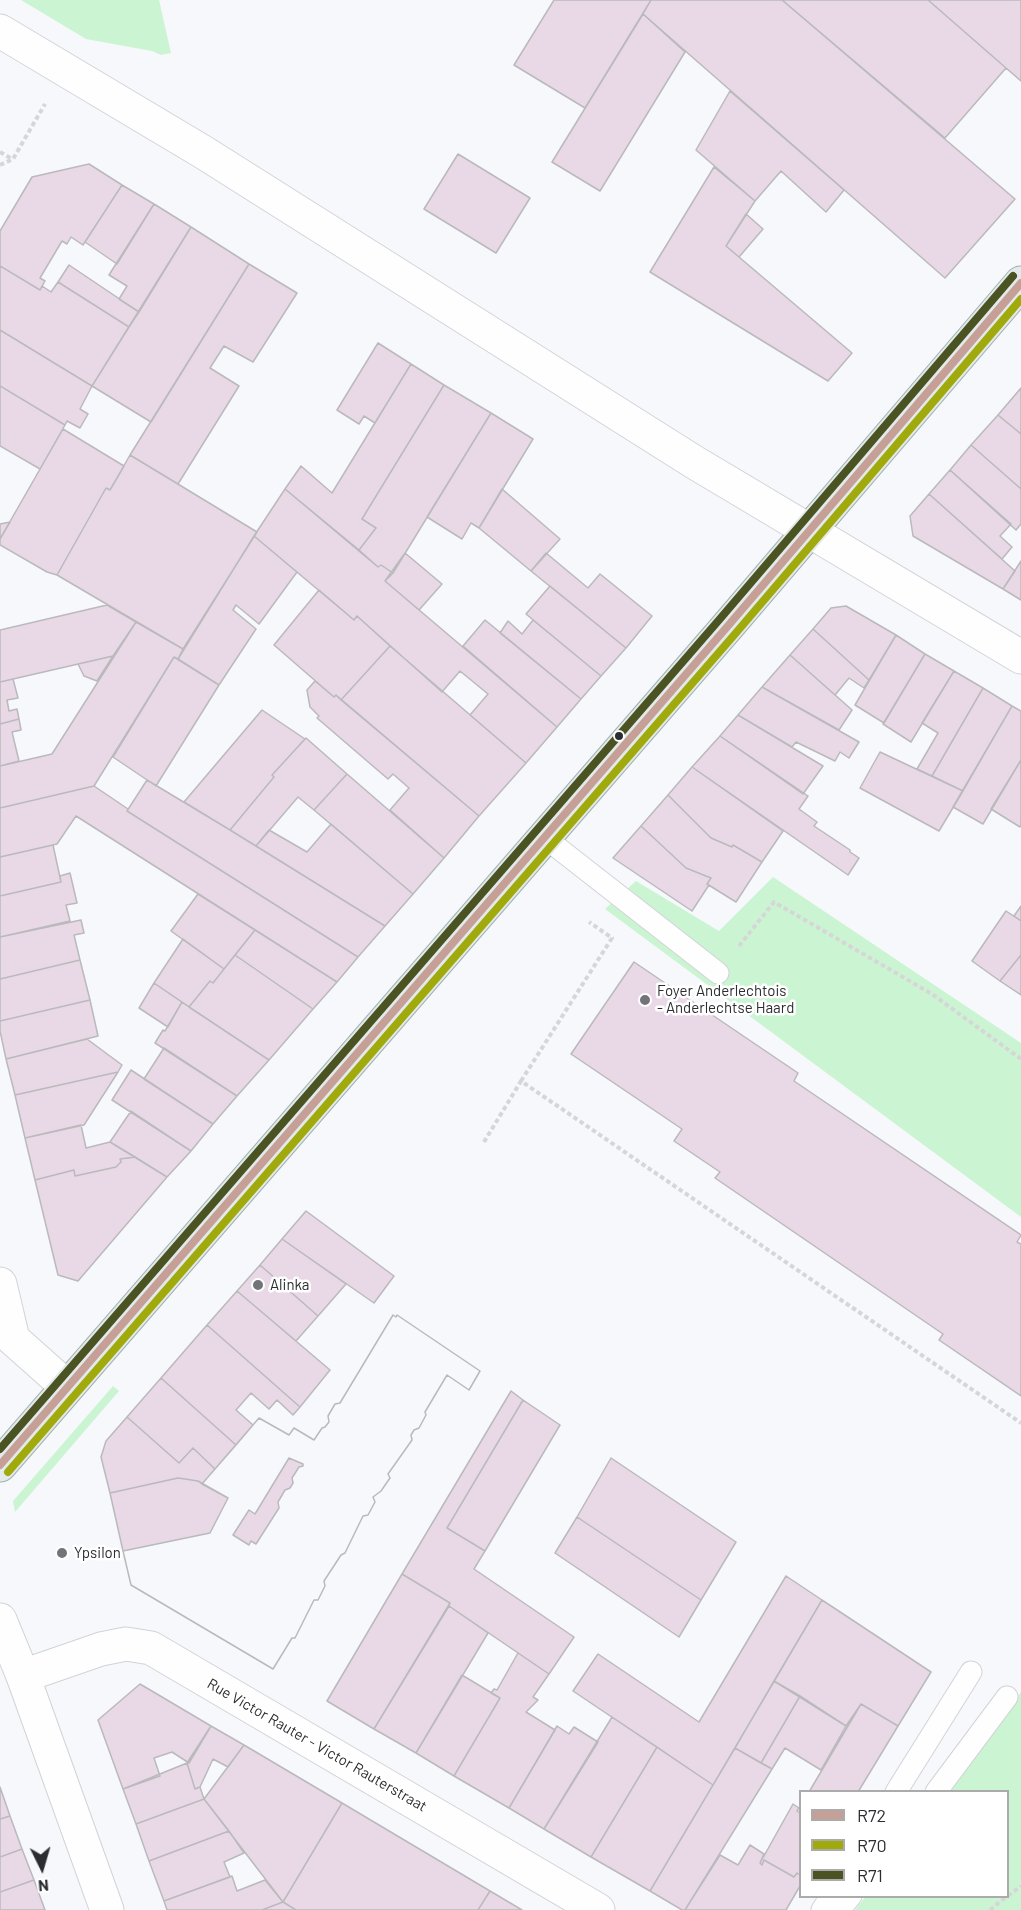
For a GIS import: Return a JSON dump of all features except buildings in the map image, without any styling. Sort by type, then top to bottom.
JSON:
[{"type":"main road","points":[[0,1465],[1021,283]]},
{"type":"street","points":[[0,31],[203,153],[694,462],[1021,657]]},
{"type":"street","points":[[0,1284],[13,1340],[67,1387]]},
{"type":"street","points":[[0,1620],[23,1676],[107,1910]]},
{"type":"street","name":"Rue Victor Rauter - Victor Rauterstraat","points":[[23,1676],[101,1649],[126,1644],[151,1648],[598,1910]]},
{"type":"lane","points":[[544,837],[718,973]]},
{"type":"lane","points":[[897,1790],[971,1672]]},
{"type":"lane","points":[[937,1790],[1007,1697]]},
{"type":"lane","points":[[839,1910],[849,1898]]},
{"type":"path","points":[[0,165],[13,159],[65,70]]},
{"type":"path","points":[[0,152],[13,159]]},
{"type":"path","points":[[741,944],[774,902],[932,994],[1021,1059]]},
{"type":"path","points":[[484,1142],[612,938],[589,922]]},
{"type":"path","points":[[521,1081],[1021,1423]]},
{"type":"path","points":[[990,1910],[1005,1898]]},
{"type":"green space","points":[[21,0],[159,0],[171,53],[161,55],[152,51],[86,39]]},
{"type":"green space","points":[[773,877],[1021,1043],[1021,1217],[605,909],[636,881],[719,931]]},
{"type":"green space","points":[[113,1386],[119,1391],[15,1512],[13,1501]]},
{"type":"green space","points":[[1021,1692],[1021,1910],[855,1910],[864,1898],[1009,1898],[1009,1790],[946,1790]]},
{"type":"transit line","name":"R71","points":[[0,1449],[719,620],[1013,276]]},
{"type":"transit line","name":"R72","points":[[0,1465],[727,627],[1021,283]]},
{"type":"transit line","name":"R70","points":[[8,1472],[735,634],[1021,299]]},
{"type":"place","name":"Foyer Anderlechtois - Anderlechtse Haard","points":[[645,1000]]},
{"type":"place","name":"Alinka","points":[[258,1285]]},
{"type":"place","name":"Ypsilon","points":[[62,1553]]}]
